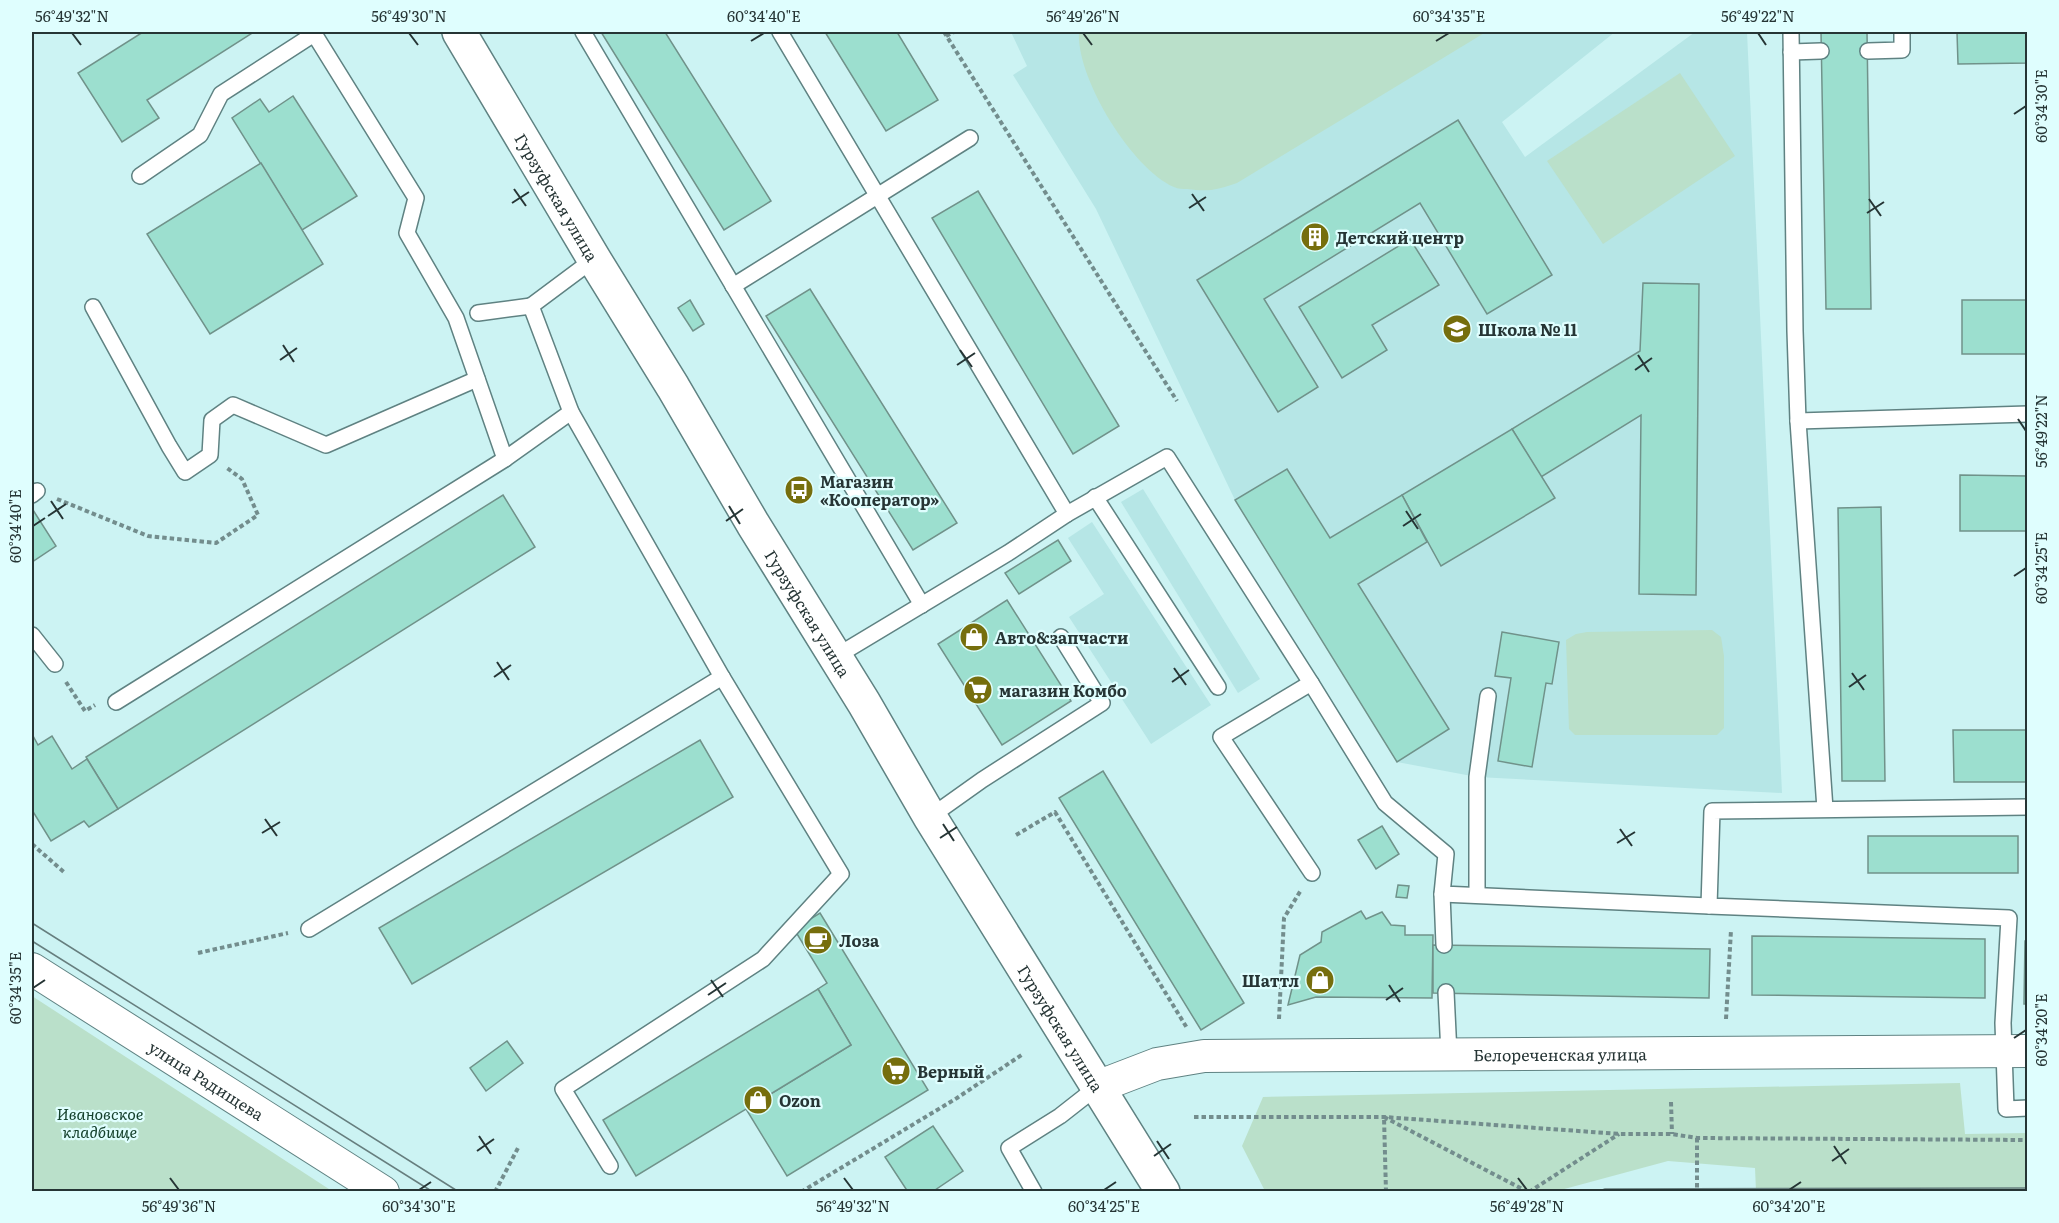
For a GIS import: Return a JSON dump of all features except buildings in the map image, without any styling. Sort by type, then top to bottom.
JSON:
[{"type":"main road","name":"Гурзуфская улица","points":[[459,32],[753,524],[864,703],[930,817],[1163,1191]]},
{"type":"street","name":"улица Радищева","points":[[32,969],[383,1191]]},
{"type":"street","name":"Белореченская улица","points":[[1097,1088],[1157,1064],[1204,1056],[2016,1052]]},
{"type":"lane","points":[[583,32],[922,605]]},
{"type":"lane","points":[[780,32],[1067,514]]},
{"type":"lane","points":[[1791,32],[1794,331],[1798,421],[1825,809]]},
{"type":"lane","points":[[1868,51],[1902,50],[1902,32]]},
{"type":"lane","points":[[140,176],[200,135],[221,94],[313,33],[416,198],[407,233],[456,318],[505,459]]},
{"type":"lane","points":[[1791,52],[1821,51]]},
{"type":"lane","points":[[733,286],[970,138]]},
{"type":"lane","points":[[478,313],[531,306],[594,259]]},
{"type":"lane","points":[[531,306],[571,412],[722,676],[841,874],[762,959],[563,1089],[610,1166]]},
{"type":"lane","points":[[93,307],[185,472],[210,455],[212,420],[233,405],[326,445],[477,379]]},
{"type":"lane","points":[[109,702],[505,459],[571,412]]},
{"type":"lane","points":[[1798,421],[2028,414]]},
{"type":"lane","points":[[835,657],[1008,553],[1095,497],[1167,457],[1385,802],[1446,854],[1442,894],[1444,945]]},
{"type":"lane","points":[[1095,497],[1218,687]]},
{"type":"lane","points":[[32,635],[55,664]]},
{"type":"lane","points":[[930,817],[982,780],[1102,703],[1061,637]]},
{"type":"lane","points":[[309,929],[722,676]]},
{"type":"lane","points":[[1311,683],[1221,737],[1312,873]]},
{"type":"lane","points":[[1477,895],[1477,777],[1488,696]]},
{"type":"lane","points":[[1709,906],[1712,811],[2028,807]]},
{"type":"lane","points":[[1442,894],[2008,918],[2003,1023],[2016,1052],[2006,1109],[2028,1108]]},
{"type":"lane","points":[[1446,992],[1449,1054]]},
{"type":"lane","points":[[1034,1191],[1009,1148],[1060,1116],[1097,1088]]},
{"type":"path","points":[[954,32],[945,34],[1177,401]]},
{"type":"path","points":[[34,493],[148,536],[216,543],[258,514],[242,479],[210,455]]},
{"type":"path","points":[[55,664],[85,711],[109,702]]},
{"type":"path","points":[[1016,835],[1055,812],[1192,1036]]},
{"type":"path","points":[[32,844],[65,873]]},
{"type":"path","points":[[1279,1019],[1284,918],[1312,873]]},
{"type":"path","points":[[1726,1019],[1732,906]]},
{"type":"path","points":[[198,953],[309,929]]},
{"type":"path","points":[[801,1191],[957,1098],[1023,1054]]},
{"type":"path","points":[[1671,1102],[1672,1134]]},
{"type":"path","points":[[1194,1117],[1384,1117],[1620,1134],[1672,1134],[1697,1138],[2028,1140]]},
{"type":"path","points":[[1384,1117],[1528,1191],[1620,1134]]},
{"type":"path","points":[[1384,1117],[1386,1191]]},
{"type":"path","points":[[1697,1138],[1697,1191]]},
{"type":"path","points":[[495,1191],[519,1146]]},
{"type":"shaded area","name":"Школа № 11","points":[[1011,32],[1615,32],[1502,122],[1525,157],[1695,32],[1747,32],[1782,793],[1477,777],[1397,762],[1235,500],[1096,209],[1013,75],[1027,66]]},
{"type":"shaded area","points":[[1143,489],[1260,679],[1238,693],[1121,502]]},
{"type":"shaded area","points":[[1092,522],[1211,705],[1151,744],[1069,617],[1104,594],[1068,538]]},
{"type":"green space","points":[[1079,32],[1486,32],[1237,183],[1218,189],[1201,190],[1176,188],[1157,177],[1124,141],[1096,96],[1080,51]]},
{"type":"green space","points":[[1680,73],[1735,156],[1603,244],[1547,161]]},
{"type":"green space","points":[[1712,630],[1721,637],[1724,656],[1724,728],[1717,735],[1575,735],[1569,729],[1566,640],[1576,634],[1587,632]]},
{"type":"green space","name":"Ивановское кладбище","points":[[32,996],[332,1191],[32,1191]]},
{"type":"green space","points":[[1960,1083],[1965,1134],[2027,1133],[2027,1191],[1756,1191],[1755,1168],[1668,1161],[1557,1191],[1265,1191],[1242,1146],[1263,1097]]},
{"type":"tram line","points":[[32,923],[459,1192]]},
{"type":"tram line","points":[[32,941],[433,1192]]},
{"type":"tram line","points":[[1596,1192],[1605,1189],[2028,1188]]},
{"type":"place","name":"Детский центр","points":[[1315,237]]},
{"type":"place","name":"Школа № 11","points":[[1457,329]]},
{"type":"place","name":"Магазин «Кооператор»","points":[[799,490]]},
{"type":"place","name":"Авто&запчасти","points":[[974,637]]},
{"type":"place","name":"магазин Комбо","points":[[978,690]]},
{"type":"place","name":"Лоза","points":[[818,940]]},
{"type":"place","name":"Шаттл","points":[[1320,980]]},
{"type":"place","name":"Верный","points":[[896,1071]]},
{"type":"place","name":"Ozon","points":[[758,1100]]}]
